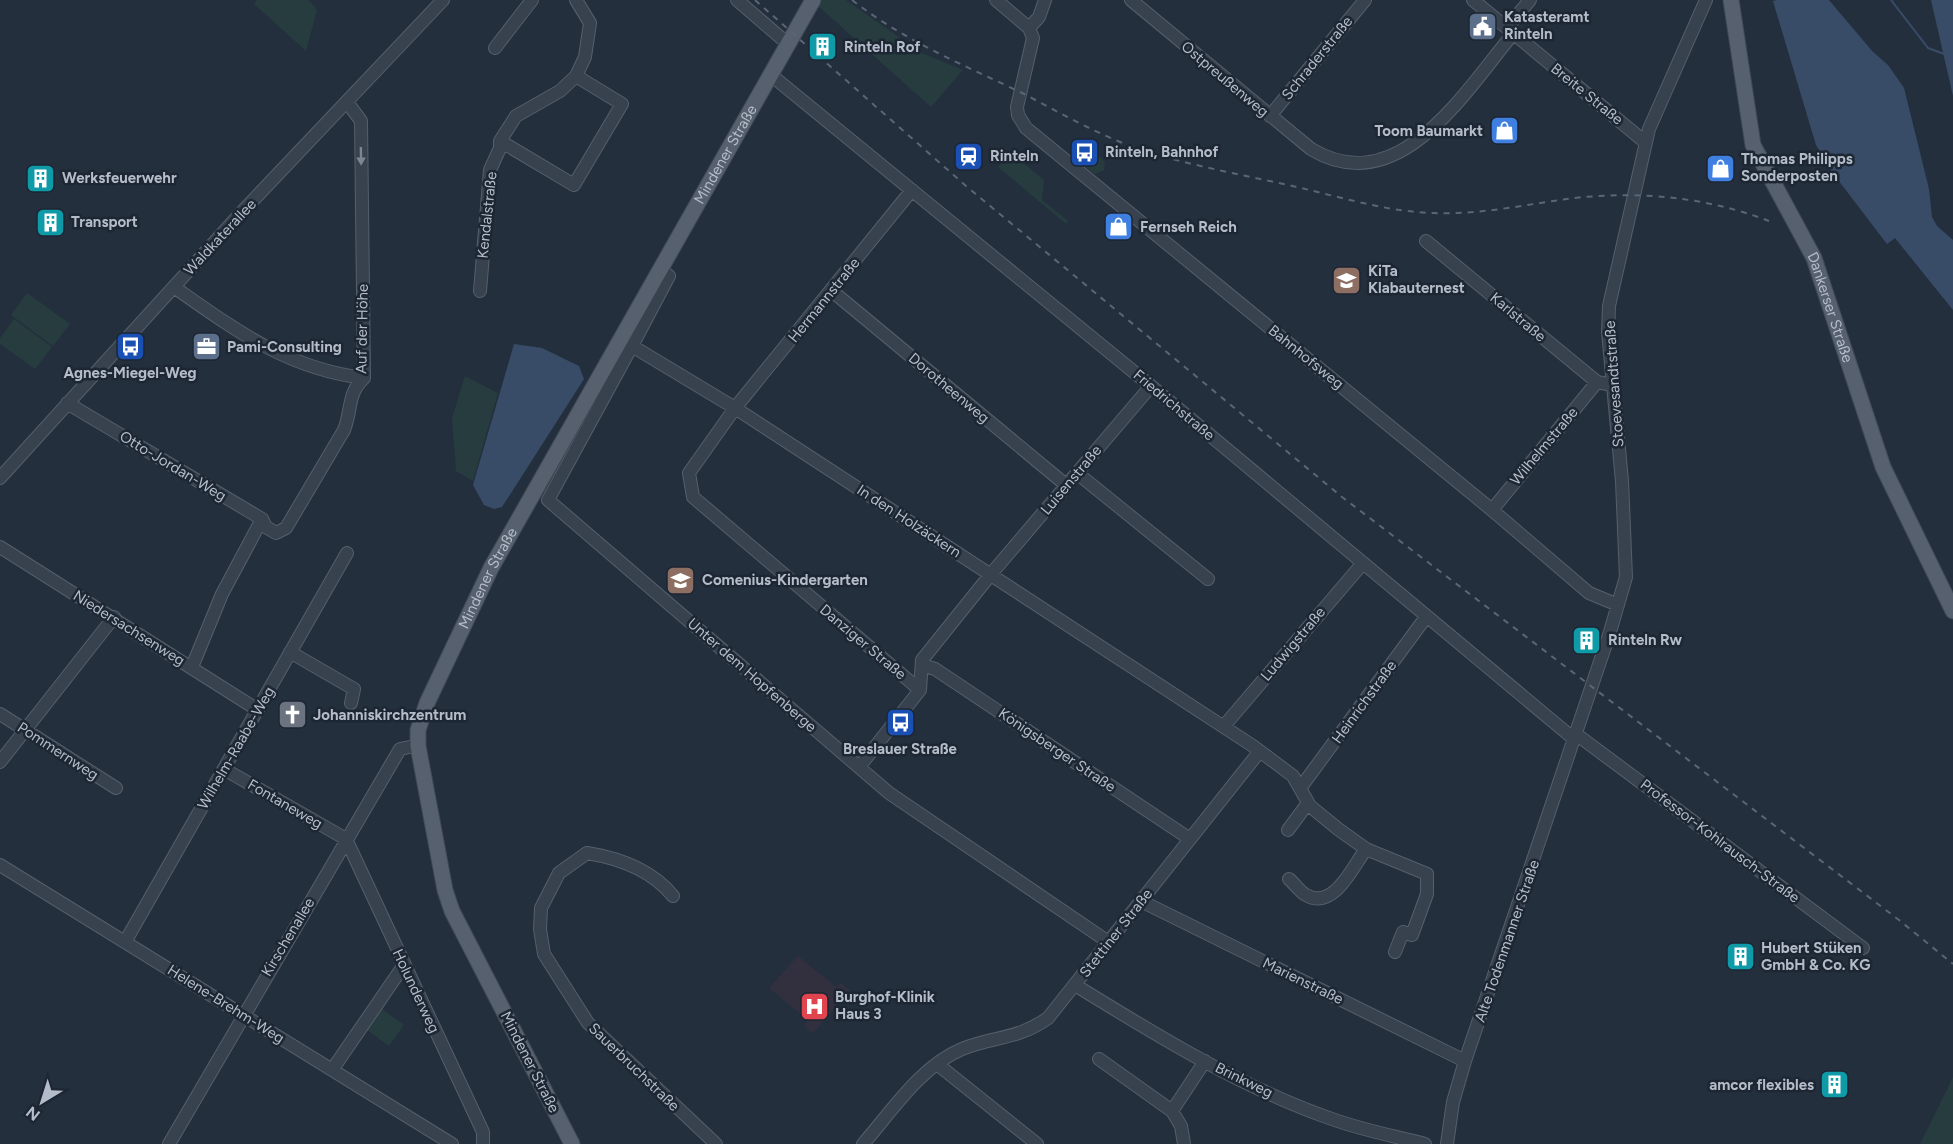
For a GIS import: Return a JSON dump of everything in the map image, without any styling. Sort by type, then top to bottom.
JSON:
[{"type":"main road","name":"Mindener Straße","points":[[572,1144],[452,911],[445,890],[418,730],[480,587],[813,0]]},
{"type":"main road","name":"Dankerser Straße","points":[[1731,0],[1753,145],[1814,258],[1883,467],[1953,610]]},
{"type":"street","name":"Waldkaterallee","points":[[0,478],[174,287],[443,0]]},
{"type":"street","points":[[495,48],[532,0]]},
{"type":"street","name":"Kendalstraße","points":[[480,291],[490,170],[500,148],[500,141],[516,116],[560,91],[576,76],[585,57],[590,23],[576,0]]},
{"type":"street","points":[[737,0],[788,44]]},
{"type":"street","points":[[996,0],[1029,28],[1039,17],[1045,0]]},
{"type":"street","name":"Schraderstraße","points":[[1270,116],[1365,0]]},
{"type":"street","name":"Breite Straße","points":[[1473,0],[1645,142]]},
{"type":"street","points":[[1510,31],[1530,0]]},
{"type":"street","name":"Stoevesandtstraße","points":[[1575,736],[1626,577],[1622,481],[1608,332],[1609,306],[1645,142],[1706,0]]},
{"type":"street","name":"Ostpreußenweg","points":[[1135,1],[1270,116],[1322,156],[1360,163],[1390,158],[1426,135],[1510,31]]},
{"type":"street","name":"Bahnhofsweg","points":[[1029,28],[1033,38],[1032,47],[1020,92],[1018,115],[1035,136],[1492,510],[1589,593],[1618,605]]},
{"type":"street","name":"Friedrichstraße","points":[[771,75],[1151,386],[1426,617],[1575,736]]},
{"type":"street","points":[[500,141],[574,185],[622,104],[576,76]]},
{"type":"street","name":"Auf der Höhe","points":[[276,532],[286,528],[344,430],[349,419],[354,387],[364,378],[361,121],[347,102]]},
{"type":"street","name":"Hermannstraße","points":[[735,408],[912,190]]},
{"type":"street","name":"Karlstraße","points":[[1426,241],[1597,382],[1613,385]]},
{"type":"street","points":[[632,346],[669,276],[661,269]]},
{"type":"street","points":[[174,287],[278,355],[308,367],[364,378]]},
{"type":"street","name":"Dorotheenweg","points":[[832,291],[1066,485]]},
{"type":"street","name":"In den Holzäckern","points":[[632,346],[735,408],[1224,726],[1293,776],[1300,786]]},
{"type":"street","name":"Unter dem Hopfenberge","points":[[632,346],[548,500],[889,793],[1107,941]]},
{"type":"street","name":"Wilhelmstraße","points":[[1492,510],[1597,382]]},
{"type":"street","name":"Luisenstraße","points":[[991,574],[1151,386]]},
{"type":"street","name":"Otto-Jordan-Weg","points":[[67,403],[262,519],[266,527],[276,532]]},
{"type":"street","name":"Danziger Straße","points":[[735,408],[689,473],[693,497],[920,690]]},
{"type":"street","points":[[1077,473],[1208,579]]},
{"type":"street","points":[[192,667],[222,594],[262,519]]},
{"type":"street","name":"Niedersachsenweg","points":[[0,547],[258,710]]},
{"type":"street","name":"Wilhelm-Raabe-Weg","points":[[125,942],[347,553]]},
{"type":"street","name":"Ludwigstraße","points":[[1224,726],[1363,563]]},
{"type":"street","points":[[859,767],[920,690],[922,660],[991,574]]},
{"type":"street","points":[[0,762],[114,617]]},
{"type":"street","name":"Heinrichstraße","points":[[1300,786],[1426,617]]},
{"type":"street","points":[[290,652],[354,689],[351,703]]},
{"type":"street","name":"Königsberger Straße","points":[[922,665],[935,669],[1190,839]]},
{"type":"street","name":"Pommernweg","points":[[0,714],[116,788]]},
{"type":"street","name":"Professor-Kohlrausch-Straße","points":[[1575,736],[1863,948]]},
{"type":"street","name":"Alte Todenmanner Straße","points":[[1447,1144],[1453,1102],[1465,1061],[1575,736]]},
{"type":"street","name":"Kirschenallee","points":[[169,1144],[242,1014],[400,749],[419,745]]},
{"type":"street","name":"Stettiner Straße","points":[[863,1144],[937,1064],[961,1050],[1031,1030],[1058,1008],[1107,941],[1256,756],[1257,751]]},
{"type":"street","name":"Fontaneweg","points":[[224,769],[346,839]]},
{"type":"street","points":[[1300,786],[1308,804],[1366,849],[1427,874],[1427,894],[1412,935],[1404,932],[1395,952]]},
{"type":"street","points":[[1288,830],[1308,804]]},
{"type":"street","name":"Holunderweg","points":[[346,839],[483,1132],[483,1144]]},
{"type":"street","points":[[1289,879],[1303,894],[1318,900],[1330,897],[1366,849]]},
{"type":"street","name":"Sauerbruchstraße","points":[[673,896],[665,886],[620,859],[587,853],[559,873],[541,908],[540,929],[544,954],[588,1023],[716,1144]]},
{"type":"street","name":"Helene-Brehm-Weg","points":[[0,864],[452,1144]]},
{"type":"street","name":"Marienstraße","points":[[1141,901],[1465,1061]]},
{"type":"street","points":[[332,1070],[404,965]]},
{"type":"street","name":"Brinkweg","points":[[1075,985],[1204,1061],[1297,1106],[1333,1120],[1425,1144]]},
{"type":"street","points":[[1099,1059],[1172,1111],[1181,1126],[1184,1144]]},
{"type":"street","points":[[1172,1111],[1204,1061]]},
{"type":"street","points":[[937,1064],[1037,1144]]},
{"type":"shaded area","name":"Burghof-Klinik Haus 3","points":[[798,956],[836,987],[841,983],[850,991],[813,1033],[804,1026],[808,1020],[769,988]]},
{"type":"green space","points":[[257,0],[309,0],[317,10],[306,51],[254,4]]},
{"type":"green space","points":[[822,0],[846,0],[922,53],[963,70],[931,107],[818,6]]},
{"type":"green space","points":[[1010,152],[1044,180],[1042,200],[1068,221],[1066,224],[998,167]]},
{"type":"green space","points":[[1092,156],[1099,156],[1105,162],[1104,170],[1095,174],[1082,164],[1082,161]]},
{"type":"green space","points":[[27,293],[70,324],[53,346],[11,315]]},
{"type":"green space","points":[[14,319],[52,347],[35,369],[0,344],[0,338]]},
{"type":"green space","points":[[465,376],[498,393],[473,481],[456,471],[452,418]]},
{"type":"green space","points":[[381,1008],[404,1025],[389,1046],[366,1029]]},
{"type":"green space","points":[[1953,1077],[1953,1144],[1920,1144]]},
{"type":"water","points":[[1829,0],[1872,51],[1888,65],[1904,88],[1929,189],[1932,217],[1937,226],[1953,240],[1953,310],[1895,238],[1887,244],[1832,172],[1816,145],[1773,1]]},
{"type":"water","points":[[1931,0],[1953,0],[1953,96]]},
{"type":"water","points":[[514,344],[542,348],[579,366],[584,379],[502,507],[494,509],[484,505],[473,485]]},
{"type":"waterway","points":[[1891,0],[1928,48],[1944,54]]},
{"type":"railway","points":[[755,0],[966,186],[1342,497],[1899,920],[1953,964]]},
{"type":"railway","points":[[852,0],[914,40],[1092,129],[1136,148],[1197,165],[1367,204],[1417,212],[1469,212],[1574,198],[1624,195],[1697,201],[1769,221]]},
{"type":"place","name":"Katasteramt Rinteln","points":[[1483,26]]},
{"type":"place","name":"Rinteln Rof","points":[[823,47]]},
{"type":"place","name":"Toom Baumarkt","points":[[1504,131]]},
{"type":"place","name":"Rinteln, Bahnhof","points":[[1084,152]]},
{"type":"place","name":"Rinteln","points":[[969,156]]},
{"type":"place","name":"Thomas Philipps Sonderposten","points":[[1720,168]]},
{"type":"place","name":"Werksfeuerwehr","points":[[41,178]]},
{"type":"place","name":"Transport","points":[[50,222]]},
{"type":"place","name":"Fernseh Reich","points":[[1119,227]]},
{"type":"place","name":"KiTa Klabauternest","points":[[1347,280]]},
{"type":"place","name":"Agnes-Miegel-Weg","points":[[130,346]]},
{"type":"place","name":"Pami-Consulting","points":[[206,347]]},
{"type":"place","name":"Comenius-Kindergarten","points":[[681,580]]},
{"type":"place","name":"Rinteln Rw","points":[[1587,640]]},
{"type":"place","name":"Johanniskirchzentrum","points":[[292,715]]},
{"type":"place","name":"Breslauer Straße","points":[[900,722]]},
{"type":"place","name":"Hubert Stüken GmbH & Co. KG","points":[[1740,957]]},
{"type":"place","name":"Burghof-Klinik Haus 3","points":[[814,1006]]},
{"type":"place","name":"amcor flexibles","points":[[1835,1085]]}]
